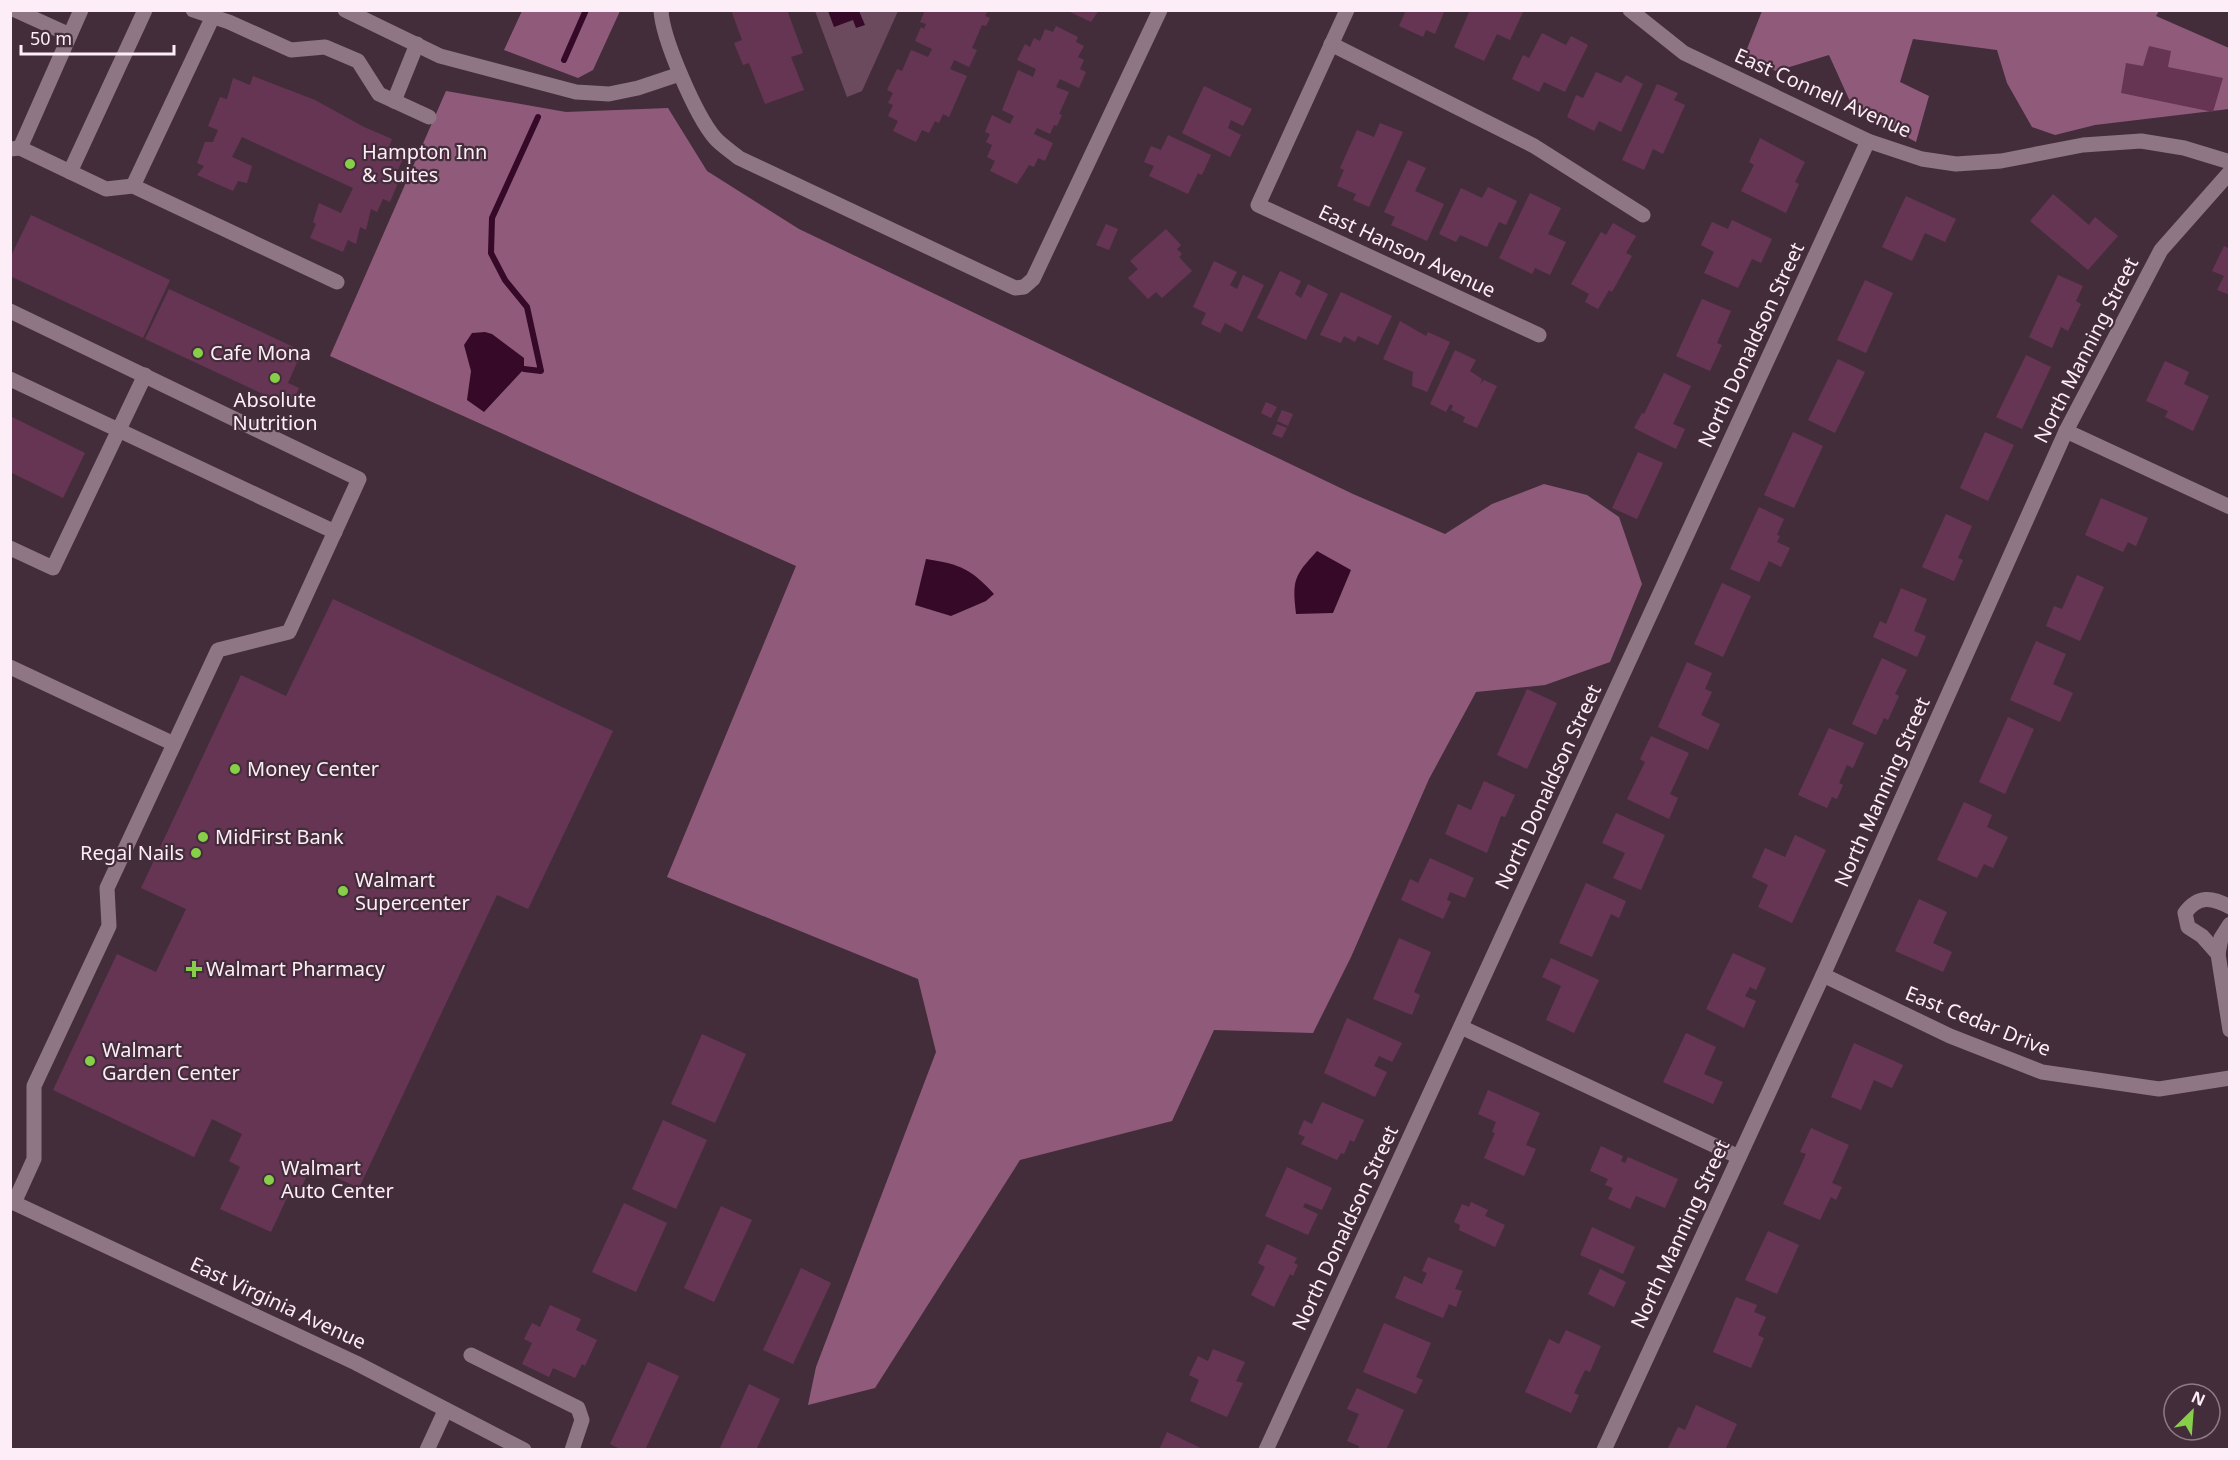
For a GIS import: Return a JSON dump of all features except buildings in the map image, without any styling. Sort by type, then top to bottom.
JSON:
[{"type":"street","points":[[81,10],[15,148],[106,189],[133,186],[337,282]]},
{"type":"street","points":[[70,172],[146,10]]},
{"type":"street","points":[[193,10],[214,14],[291,50],[325,46],[358,61],[379,94],[429,117]]},
{"type":"street","points":[[345,10],[440,56],[576,92],[609,94],[638,88],[680,74]]},
{"type":"street","points":[[662,10],[662,25],[680,74],[714,137],[739,158],[1007,286],[1024,287],[1033,279],[1160,10]]},
{"type":"street","points":[[1347,10],[1331,44],[1534,146],[1643,214]]},
{"type":"street","name":"East Connell Avenue","points":[[1629,10],[1684,53],[1868,141],[1922,159],[1956,164],[2001,161],[2083,145],[2121,141],[2184,148],[2229,162]]},
{"type":"street","points":[[18,11],[70,35]]},
{"type":"street","points":[[133,186],[214,14]]},
{"type":"street","points":[[394,100],[417,44]]},
{"type":"street","name":"East Hanson Avenue","points":[[1331,44],[1258,205],[1539,335]]},
{"type":"street","name":"North Donaldson Street","points":[[1266,1449],[1868,141]]},
{"type":"street","name":"North Manning Street","points":[[1604,1449],[1824,975],[2066,431],[2161,250],[2229,172]]},
{"type":"street","points":[[10,311],[359,479],[289,632],[218,650],[107,888],[109,926],[34,1086],[34,1160],[12,1202]]},
{"type":"street","points":[[10,548],[53,568],[145,375]]},
{"type":"street","points":[[10,379],[335,532]]},
{"type":"street","points":[[2066,431],[2229,507]]},
{"type":"street","points":[[10,667],[174,744]]},
{"type":"street","points":[[2218,954],[2202,936],[2188,927],[2186,913],[2193,903],[2209,898],[2229,907]]},
{"type":"street","points":[[2229,924],[2221,938],[2218,954],[2229,1030]]},
{"type":"street","name":"East Cedar Drive","points":[[1824,975],[1950,1036],[2042,1072],[2159,1089],[2229,1078]]},
{"type":"street","points":[[1461,1027],[1738,1157]]},
{"type":"street","name":"East Virginia Avenue","points":[[12,1202],[356,1363],[445,1411],[524,1449]]},
{"type":"street","points":[[471,1355],[578,1408],[582,1420],[572,1449]]},
{"type":"street","points":[[427,1449],[445,1411]]},
{"type":"shaded area","points":[[522,10],[620,11],[593,70],[578,78],[504,50]]},
{"type":"shaded area","points":[[815,11],[898,11],[862,91],[847,97]]},
{"type":"shaded area","points":[[828,11],[859,11],[865,25],[856,28],[853,20],[834,27]]},
{"type":"shaded area","points":[[1762,11],[2159,11],[2156,16],[2229,48],[2229,109],[2095,125],[2055,135],[2032,127],[2007,83],[1997,50],[1913,39],[1900,82],[1929,96],[1916,142],[1853,108],[1829,55],[1776,71],[1743,59]]},
{"type":"shaded area","points":[[446,91],[566,112],[668,108],[707,171],[799,229],[1353,494],[1445,534],[1492,504],[1544,484],[1587,495],[1619,517],[1642,584],[1610,662],[1545,685],[1476,692],[1429,779],[1351,957],[1313,1033],[1214,1030],[1172,1121],[1020,1160],[875,1388],[808,1405],[816,1367],[936,1052],[918,979],[667,877],[796,566],[330,356]]},
{"type":"shaded area","points":[[472,333],[492,334],[524,358],[524,369],[484,412],[467,400],[471,371],[464,345]]},
{"type":"shaded area","points":[[1317,551],[1351,570],[1333,613],[1296,614],[1294,593],[1296,579]]},
{"type":"shaded area","points":[[926,559],[964,569],[994,594],[986,601],[951,616],[915,605]]},
{"type":"waterway","points":[[564,60],[586,10]]},
{"type":"waterway","points":[[524,369],[541,371],[527,307],[505,280],[491,253],[492,218],[538,117]]},
{"type":"place","name":"Hampton Inn & Suites","points":[[350,164]]},
{"type":"place","name":"Cafe Mona","points":[[198,353]]},
{"type":"place","name":"Absolute Nutrition","points":[[275,378]]},
{"type":"place","name":"Money Center","points":[[235,769]]},
{"type":"place","name":"MidFirst Bank","points":[[203,837]]},
{"type":"place","name":"Regal Nails","points":[[196,853]]},
{"type":"place","name":"Walmart Supercenter","points":[[343,891]]},
{"type":"place","name":"Walmart Pharmacy","points":[[194,969]]},
{"type":"place","name":"Walmart Garden Center","points":[[90,1061]]},
{"type":"place","name":"Walmart Auto Center","points":[[269,1180]]}]
